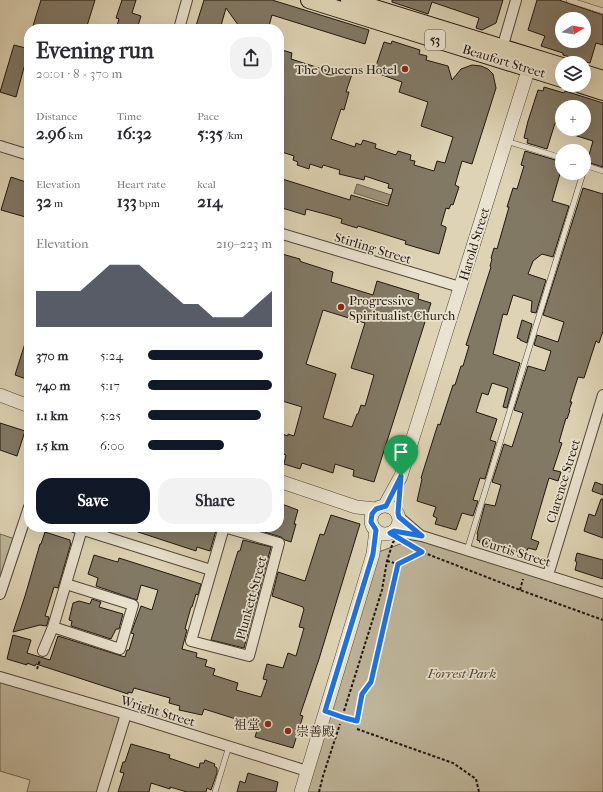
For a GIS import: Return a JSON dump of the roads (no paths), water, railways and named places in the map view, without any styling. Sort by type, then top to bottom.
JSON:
[{"type":"main road","name":"Beaufort Street","points":[[309,0],[346,4],[500,54],[531,63],[555,65]]},
{"type":"main road","name":"Beaufort Street","points":[[531,63],[555,75]]},
{"type":"main road","points":[[591,75],[603,79]]},
{"type":"main road","points":[[591,88],[603,92]]},
{"type":"street","points":[[180,24],[187,0]]},
{"type":"street","points":[[500,54],[516,0]]},
{"type":"street","name":"Harold Street","points":[[398,515],[401,476],[531,63]]},
{"type":"street","points":[[0,146],[24,153]]},
{"type":"street","name":"Stirling Street","points":[[284,234],[460,287]]},
{"type":"street","points":[[0,395],[24,404]]},
{"type":"street","name":"Clarence Street","points":[[548,575],[603,395]]},
{"type":"street","name":"Harold Street","points":[[381,507],[401,476]]},
{"type":"street","points":[[284,483],[356,507],[392,508],[398,515],[398,525],[394,534],[373,554]]},
{"type":"street","points":[[356,507],[383,534],[394,534]]},
{"type":"street","points":[[301,792],[373,554],[374,526],[372,514],[381,507]]},
{"type":"street","name":"Curtis Street","points":[[398,515],[422,536]]},
{"type":"street","points":[[0,594],[24,523]]},
{"type":"street","points":[[43,651],[53,627],[66,584],[77,532]]},
{"type":"street","points":[[91,532],[211,570]]},
{"type":"street","name":"Plunkett Street","points":[[222,532],[191,641],[249,656],[279,543],[241,532]]},
{"type":"street","name":"Curtis Street","points":[[394,534],[422,536],[603,593]]},
{"type":"street","points":[[53,627],[120,649],[133,605],[66,584]]},
{"type":"street","name":"Wright Street","points":[[0,677],[307,770]]},
{"type":"street","points":[[102,792],[126,714]]},
{"type":"lane","points":[[569,0],[603,10]]},
{"type":"lane","points":[[506,141],[555,156]]},
{"type":"lane","points":[[591,168],[603,171]]},
{"type":"lane","points":[[467,550],[581,180]]},
{"type":"lane","points":[[325,711],[357,721]]},
{"type":"lane","points":[[215,792],[229,746]]},
{"type":"place","name":"The Queens Hotel","points":[[405,69]]},
{"type":"place","name":"Progressive Spiritualist Church","points":[[341,307]]},
{"type":"place","name":"祖堂","points":[[268,724]]},
{"type":"place","name":"崇善殿","points":[[288,731]]},
{"type":"park label","name":"Forrest Park","points":[[462,673]]}]
